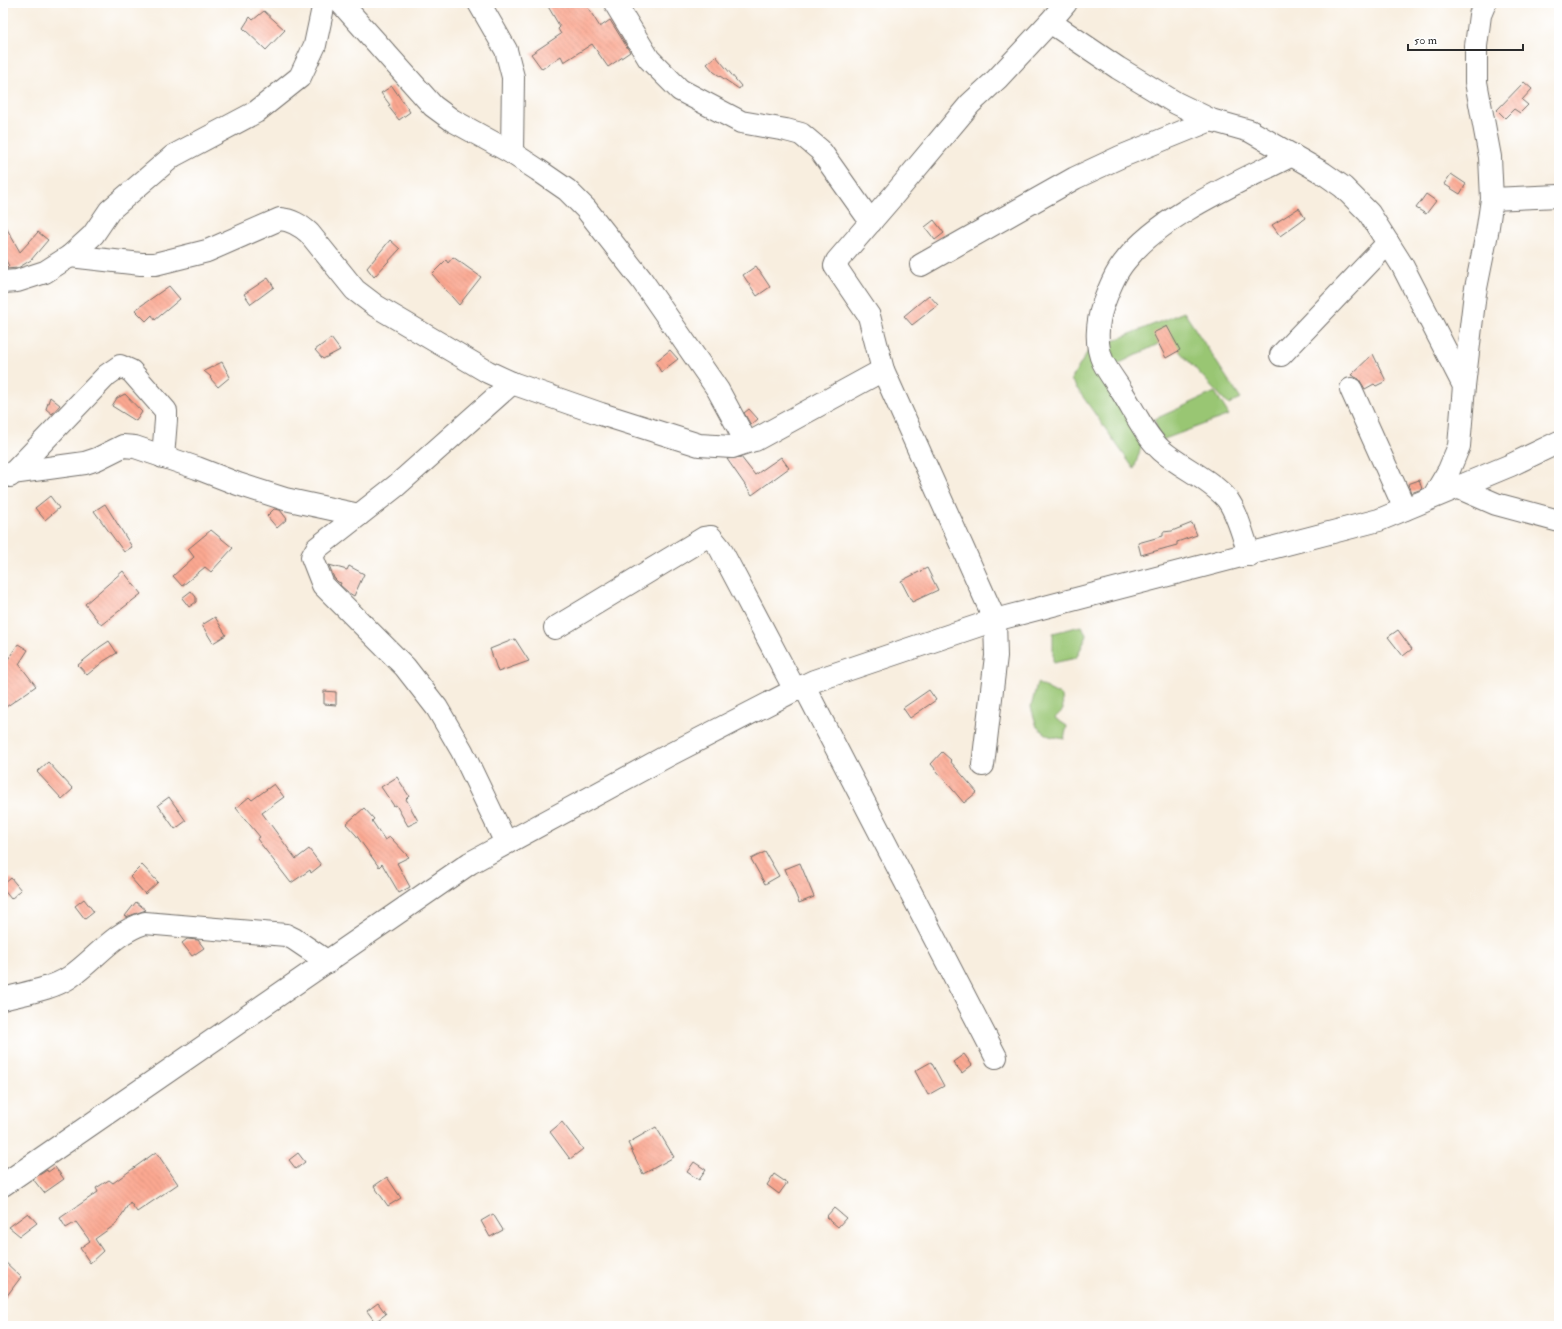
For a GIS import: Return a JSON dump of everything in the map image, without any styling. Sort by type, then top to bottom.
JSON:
[{"type":"street","points":[[3,282],[17,281],[45,272],[70,256],[93,235],[110,210],[173,156],[256,112],[300,77],[315,44],[324,3]]},
{"type":"street","points":[[341,3],[433,106],[452,120],[512,153],[568,190],[586,209],[641,279],[718,390],[744,438],[750,440]]},
{"type":"street","points":[[479,3],[506,50],[513,77],[512,153]]},
{"type":"street","points":[[615,3],[649,59],[680,90],[741,122],[801,134],[820,150],[871,222]]},
{"type":"street","points":[[983,765],[996,656],[995,620],[883,370],[869,316],[835,266],[837,261],[970,104],[997,79],[1066,3]]},
{"type":"street","points":[[1433,497],[1449,470],[1459,446],[1464,386],[1475,293],[1492,199],[1490,157],[1476,82],[1476,46],[1480,14],[1485,3]]},
{"type":"street","points":[[1050,22],[1118,68],[1176,103],[1211,120],[1250,131],[1343,187],[1369,213],[1402,265],[1464,386]]},
{"type":"street","points":[[922,265],[1076,178],[1211,120]]},
{"type":"street","points":[[1250,555],[1232,508],[1226,498],[1161,450],[1147,432],[1102,361],[1098,341],[1098,318],[1110,285],[1126,260],[1145,241],[1166,224],[1197,204],[1292,156]]},
{"type":"street","points":[[1492,199],[1559,196]]},
{"type":"street","points":[[70,256],[140,264],[155,264],[207,251],[280,219],[290,220],[301,226],[309,233],[355,290],[376,306],[488,372],[512,383],[601,414],[699,445],[723,448],[732,447],[750,440],[755,440],[883,370]]},
{"type":"street","points":[[1281,355],[1388,243]]},
{"type":"street","points":[[8,478],[107,375],[120,366],[131,371],[166,411],[163,457]]},
{"type":"street","points":[[506,843],[462,751],[437,708],[405,667],[323,585],[312,557],[317,548],[396,486],[512,383]]},
{"type":"street","points":[[1351,389],[1405,510]]},
{"type":"street","points":[[3,1185],[470,863],[669,755],[799,688],[995,620],[1250,555],[1379,520],[1510,465],[1559,442]]},
{"type":"street","points":[[8,478],[85,463],[97,459],[123,446],[135,447],[238,484],[285,498],[359,515]]},
{"type":"street","points":[[1457,487],[1496,504],[1559,521]]},
{"type":"street","points":[[555,628],[704,538],[711,537],[720,548],[799,688],[996,1057]]},
{"type":"street","points":[[3,998],[57,983],[70,977],[124,932],[145,923],[286,935],[328,962]]},
{"type":"green space","points":[[1184,312],[1240,398],[1229,405],[1168,339],[1108,369],[1098,347]]},
{"type":"green space","points":[[1088,351],[1145,435],[1134,469],[1071,380]]},
{"type":"green space","points":[[1215,392],[1229,415],[1159,441],[1155,419]]},
{"type":"green space","points":[[1081,626],[1087,636],[1076,658],[1053,663],[1053,633]]},
{"type":"green space","points":[[1037,683],[1062,696],[1063,710],[1055,718],[1067,726],[1064,739],[1049,736],[1037,727],[1031,707]]},
{"type":"building","points":[[546,3],[585,3],[600,27],[610,20],[630,52],[608,67],[592,44],[564,62],[561,56],[542,69],[531,54],[561,34],[558,29],[560,27]]},
{"type":"building","points":[[264,11],[285,30],[266,50],[243,28],[250,17],[253,20]]},
{"type":"building","points":[[716,56],[741,86],[739,89],[714,72],[707,64]]},
{"type":"building","points":[[1524,82],[1532,89],[1522,100],[1528,105],[1520,113],[1514,109],[1505,118],[1497,110]]},
{"type":"building","points":[[392,86],[410,112],[399,120],[388,106],[390,105],[381,93]]},
{"type":"building","points":[[1451,174],[1466,184],[1460,194],[1444,184]]},
{"type":"building","points":[[1426,194],[1436,201],[1426,214],[1416,208]]},
{"type":"building","points":[[1299,208],[1305,218],[1280,236],[1272,225]]},
{"type":"building","points":[[934,220],[944,233],[935,240],[925,227]]},
{"type":"building","points":[[3,222],[20,252],[38,232],[48,240],[31,260],[18,268],[6,269],[9,266],[3,255]]},
{"type":"building","points":[[390,240],[400,249],[374,277],[367,268]]},
{"type":"building","points":[[453,257],[481,277],[459,305],[432,274],[446,260],[448,263]]},
{"type":"building","points":[[756,266],[770,287],[757,296],[743,275]]},
{"type":"building","points":[[268,278],[274,287],[251,304],[244,294]]},
{"type":"building","points":[[169,286],[180,299],[155,320],[152,315],[146,321],[135,310]]},
{"type":"building","points":[[929,295],[938,305],[912,325],[904,316]]},
{"type":"building","points":[[1167,326],[1180,350],[1166,358],[1153,333]]},
{"type":"building","points":[[331,338],[340,350],[323,359],[315,350]]},
{"type":"building","points":[[670,350],[678,359],[661,372],[655,362]]},
{"type":"building","points":[[1373,354],[1386,381],[1376,386],[1374,384],[1365,389],[1359,379],[1351,375]]},
{"type":"building","points":[[222,362],[230,377],[218,387],[210,378],[211,377],[204,371]]},
{"type":"building","points":[[125,394],[142,412],[136,421],[112,406],[117,398]]},
{"type":"building","points":[[50,397],[60,405],[52,414],[46,409]]},
{"type":"building","points":[[749,409],[758,419],[751,425],[744,413]]},
{"type":"building","points":[[741,457],[755,475],[781,457],[789,468],[752,495],[727,459]]},
{"type":"building","points":[[1419,480],[1422,489],[1411,493],[1408,484]]},
{"type":"building","points":[[50,496],[59,508],[45,520],[35,508]]},
{"type":"building","points":[[105,504],[132,547],[124,552],[94,511]]},
{"type":"building","points":[[274,509],[280,510],[287,519],[277,528],[267,516]]},
{"type":"building","points":[[1192,523],[1197,535],[1177,542],[1177,545],[1141,555],[1138,543],[1163,536],[1163,532],[1172,531]]},
{"type":"building","points":[[211,530],[233,548],[211,572],[205,567],[182,586],[173,576],[194,557],[188,549]]},
{"type":"building","points":[[329,565],[347,570],[349,566],[364,574],[354,596],[334,578]]},
{"type":"building","points":[[927,568],[938,590],[912,602],[901,581]]},
{"type":"building","points":[[123,571],[141,594],[101,625],[85,604]]},
{"type":"building","points":[[191,591],[196,597],[196,602],[189,607],[182,598]]},
{"type":"building","points":[[215,617],[226,635],[213,643],[202,625]]},
{"type":"building","points":[[1398,630],[1412,649],[1403,656],[1388,637]]},
{"type":"building","points":[[515,639],[529,661],[498,672],[490,649]]},
{"type":"building","points":[[109,641],[117,653],[104,661],[87,675],[78,665]]},
{"type":"building","points":[[18,644],[28,650],[19,664],[36,686],[3,709],[3,667]]},
{"type":"building","points":[[929,690],[936,700],[910,718],[903,708]]},
{"type":"building","points":[[324,691],[336,692],[336,705],[324,704]]},
{"type":"building","points":[[942,752],[951,760],[950,761],[977,792],[964,803],[931,764]]},
{"type":"building","points":[[48,762],[73,789],[62,799],[37,772]]},
{"type":"building","points":[[397,777],[409,796],[406,799],[418,821],[408,826],[396,805],[394,806],[381,787]]},
{"type":"building","points":[[274,784],[284,797],[262,813],[296,859],[309,849],[321,865],[311,873],[310,870],[291,883],[257,839],[260,837],[236,808],[249,797],[252,800]]},
{"type":"building","points":[[169,797],[186,821],[175,829],[158,805]]},
{"type":"building","points":[[364,808],[374,819],[372,821],[385,840],[390,837],[409,857],[397,863],[410,887],[399,893],[382,864],[379,867],[356,835],[346,824]]},
{"type":"building","points":[[765,852],[779,876],[765,884],[751,859]]},
{"type":"building","points":[[800,863],[814,897],[799,903],[785,869]]},
{"type":"building","points":[[142,865],[158,882],[145,894],[130,877]]},
{"type":"building","points":[[11,878],[21,890],[11,899],[3,889],[3,885]]},
{"type":"building","points":[[84,899],[94,912],[85,919],[75,906]]},
{"type":"building","points":[[136,902],[146,910],[126,917],[125,916]]},
{"type":"building","points":[[187,939],[198,940],[204,948],[192,956],[182,943]]},
{"type":"building","points":[[964,1054],[972,1065],[962,1073],[953,1062]]},
{"type":"building","points":[[931,1062],[944,1086],[928,1095],[915,1071]]},
{"type":"building","points":[[562,1122],[583,1149],[570,1159],[550,1132]]},
{"type":"building","points":[[656,1127],[674,1157],[643,1174],[628,1143]]},
{"type":"building","points":[[156,1152],[178,1184],[137,1212],[130,1202],[116,1224],[95,1239],[103,1251],[90,1263],[80,1248],[90,1241],[76,1222],[66,1228],[60,1218],[98,1192],[96,1188],[109,1180],[113,1183]]},
{"type":"building","points":[[298,1153],[305,1162],[296,1169],[289,1160]]},
{"type":"building","points":[[694,1162],[706,1170],[699,1180],[687,1172]]},
{"type":"building","points":[[55,1167],[64,1179],[44,1193],[33,1179]]},
{"type":"building","points":[[774,1174],[787,1183],[779,1194],[767,1185]]},
{"type":"building","points":[[387,1177],[401,1198],[388,1206],[374,1186]]},
{"type":"building","points":[[834,1208],[846,1218],[838,1227],[826,1217]]},
{"type":"building","points":[[28,1213],[37,1223],[20,1236],[9,1227]]},
{"type":"building","points":[[493,1214],[503,1230],[490,1237],[481,1221]]},
{"type":"building","points":[[3,1260],[21,1277],[3,1301]]},
{"type":"building","points":[[378,1303],[386,1314],[375,1322],[367,1311]]}]
